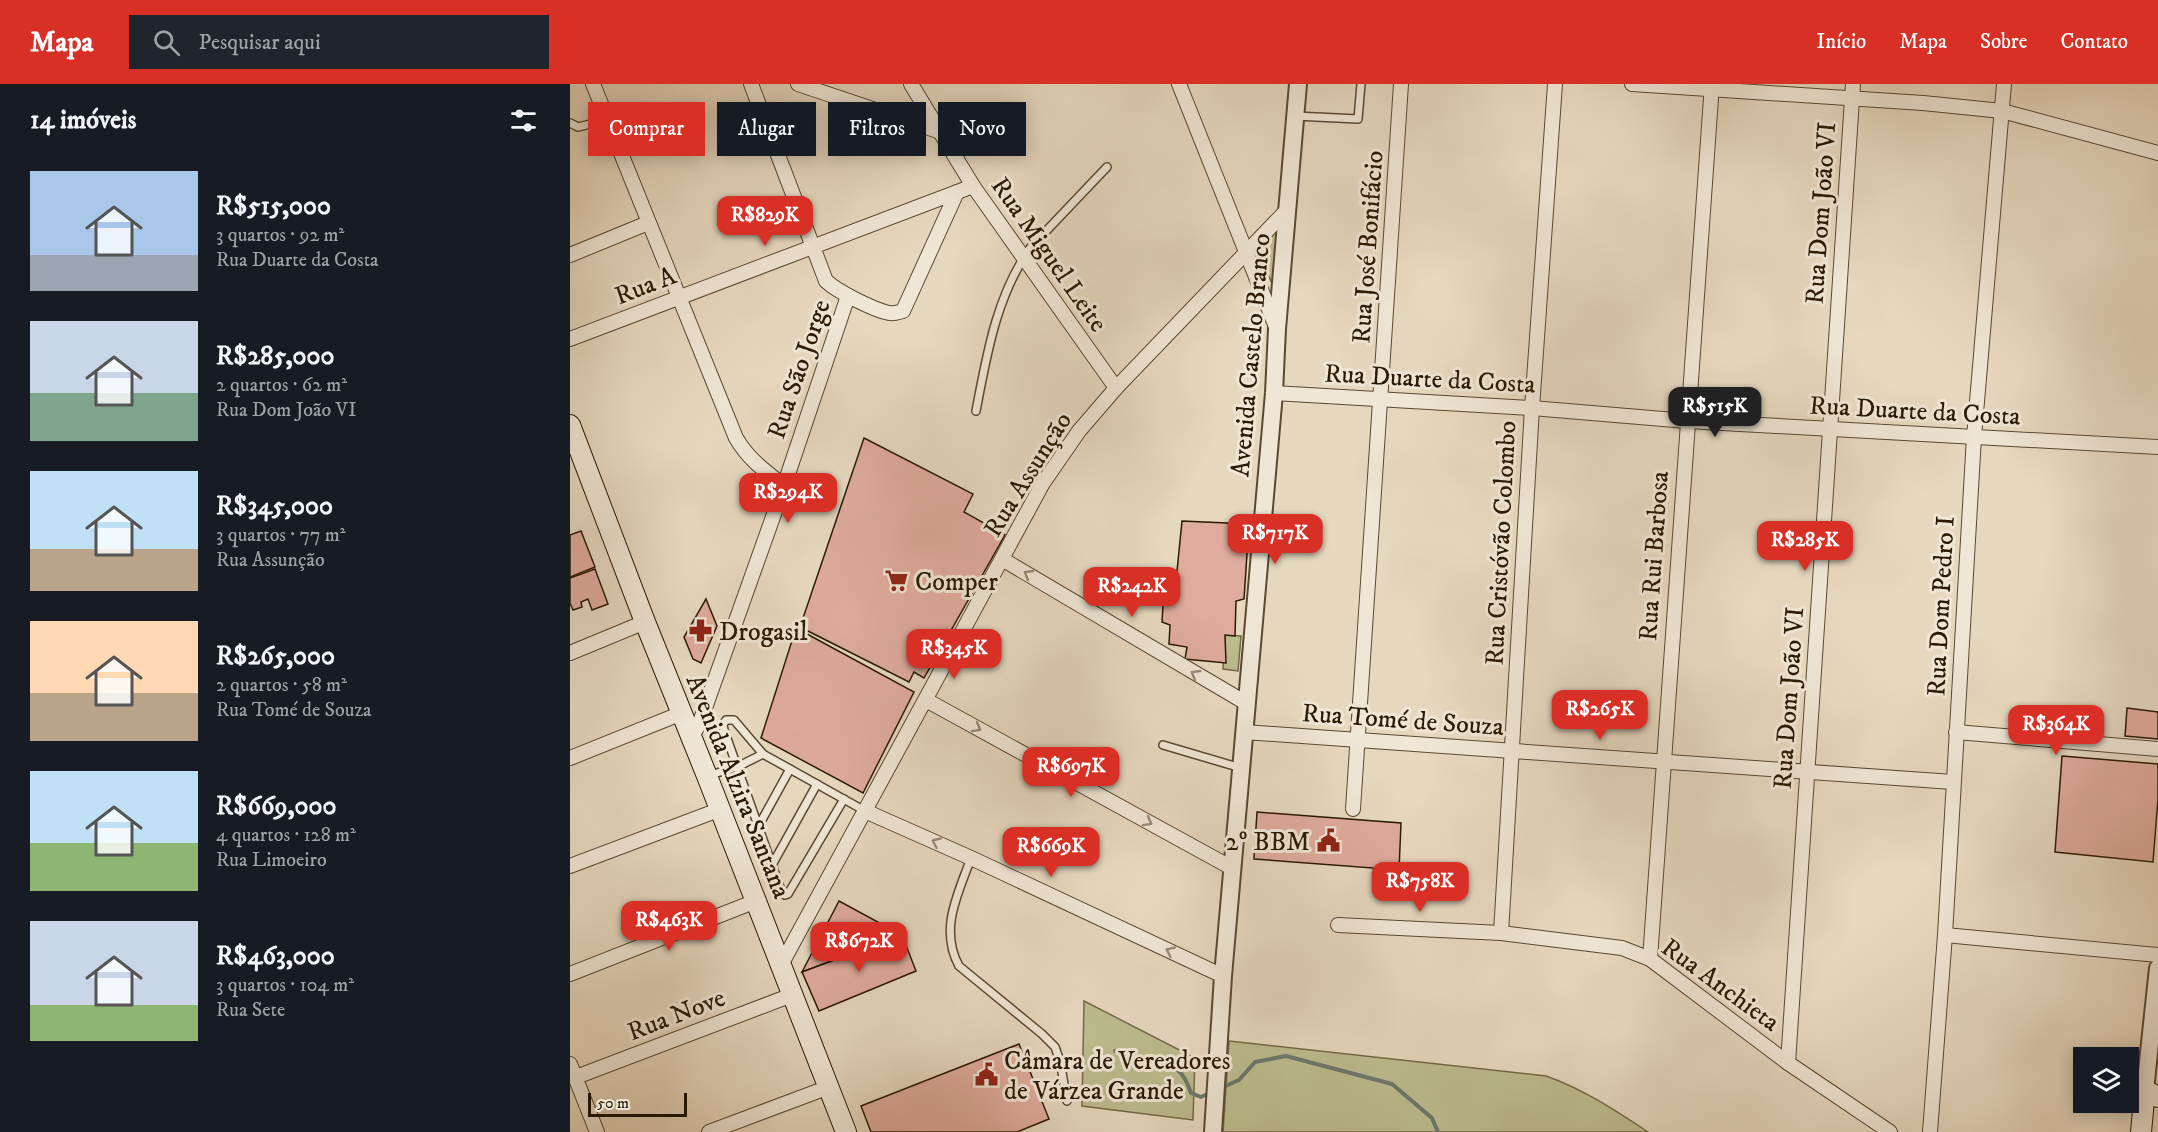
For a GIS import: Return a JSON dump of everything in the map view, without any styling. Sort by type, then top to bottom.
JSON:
[{"type":"main road","name":"Avenida Alzira Santana","points":[[570,425],[846,1132]]},
{"type":"main road","points":[[2141,1132],[2152,1093]]},
{"type":"street","points":[[593,84],[600,102]]},
{"type":"street","points":[[751,84],[826,280],[835,289],[848,296]]},
{"type":"street","points":[[798,84],[938,131]]},
{"type":"street","name":"Rua Miguel Leite","points":[[911,84],[938,131]]},
{"type":"street","points":[[1179,84],[1277,329]]},
{"type":"street","name":"Avenida Castelo Branco","points":[[1214,1132],[1223,976],[1274,393],[1277,329],[1298,84]]},
{"type":"street","name":"Rua José Bonifácio","points":[[1353,809],[1401,84]]},
{"type":"street","name":"Rua Cristóvão Colombo","points":[[1501,933],[1532,408],[1555,84]]},
{"type":"street","points":[[1632,84],[1852,91],[2002,111],[2158,153]]},
{"type":"street","name":"Rua Dom Pedro I","points":[[1930,1132],[1946,935],[1974,437],[2004,84]]},
{"type":"street","name":"Rua Rui Barbosa","points":[[1650,959],[1686,421],[1712,86]]},
{"type":"street","name":"Rua Dom João VI","points":[[1788,1063],[1852,91]]},
{"type":"street","points":[[621,156],[736,438],[753,462],[784,486]]},
{"type":"street","name":"Rua Miguel Leite","points":[[954,156],[1116,388]]},
{"type":"street","name":"Rua A","points":[[570,339],[973,186]]},
{"type":"street","name":"Rua São Jorge","points":[[692,736],[700,722],[784,486],[848,296],[891,314],[903,311],[957,192]]},
{"type":"street","name":"Rua Assunção","points":[[782,965],[1043,483],[1079,431],[1116,388],[1287,210]]},
{"type":"street","points":[[570,255],[648,223]]},
{"type":"street","name":"Rua Duarte da Costa","points":[[1274,393],[1532,408],[1686,421],[2158,447]]},
{"type":"street","points":[[1002,559],[1246,704]]},
{"type":"street","points":[[570,653],[645,622]]},
{"type":"street","points":[[926,700],[1232,868]]},
{"type":"street","points":[[570,758],[682,713]]},
{"type":"street","name":"Rua Tomé de Souza","points":[[1244,732],[1953,782]]},
{"type":"street","points":[[1956,732],[2158,749]]},
{"type":"street","points":[[570,866],[721,809]]},
{"type":"street","points":[[865,811],[1223,976]]},
{"type":"street","points":[[570,974],[756,902]]},
{"type":"street","name":"Rua Anchieta","points":[[1338,925],[1501,933],[1622,948],[1650,959],[1788,1063],[1890,1132]]},
{"type":"street","points":[[1946,935],[2158,955]]},
{"type":"street","points":[[2152,1093],[2158,968]]},
{"type":"street","name":"Rua Nove","points":[[576,1077],[792,995]]},
{"type":"street","points":[[570,1064],[597,1132]]},
{"type":"street","points":[[709,1132],[829,1087]]},
{"type":"lane","points":[[1295,116],[1358,119],[1360,84]]},
{"type":"lane","points":[[570,123],[578,127],[588,125]]},
{"type":"lane","points":[[976,411],[991,333],[999,308],[1024,257],[1107,167]]},
{"type":"lane","points":[[844,799],[788,894],[785,895],[782,893],[724,730],[723,725],[726,720],[734,720],[763,754],[844,799],[865,811]]},
{"type":"lane","points":[[1163,744],[1241,768]]},
{"type":"lane","points":[[708,776],[737,767],[763,754]]},
{"type":"lane","points":[[758,827],[790,769]]},
{"type":"lane","points":[[772,865],[817,784]]},
{"type":"lane","points":[[971,858],[950,920],[952,954],[959,966],[1055,1047],[1060,1061],[1067,1101]]},
{"type":"green space","points":[[1279,228],[1275,289],[1257,253]]},
{"type":"green space","points":[[1225,635],[1241,636],[1238,671],[1223,669]]},
{"type":"green space","points":[[1084,1001],[1195,1058],[1193,1120],[1082,1106]]},
{"type":"green space","points":[[1229,1041],[1546,1076],[1586,1094],[1648,1132],[1223,1132]]},
{"type":"building","name":"Comper","points":[[864,438],[973,494],[964,512],[1005,535],[924,678],[914,672],[909,682],[800,627]]},
{"type":"building","points":[[1182,521],[1249,524],[1244,599],[1236,601],[1235,636],[1225,635],[1226,663],[1185,659],[1187,647],[1169,644],[1170,625],[1162,622],[1164,588],[1177,571]]},
{"type":"building","points":[[581,531],[595,567],[570,577],[570,535]]},
{"type":"building","points":[[595,569],[608,604],[592,610],[588,599],[581,602],[582,607],[573,610],[570,603],[570,578]]},
{"type":"building","name":"Drogasil","points":[[706,599],[717,626],[701,663],[693,659],[684,637]]},
{"type":"building","points":[[796,628],[914,692],[863,793],[761,738]]},
{"type":"building","points":[[2127,708],[2158,712],[2158,739],[2125,736]]},
{"type":"building","points":[[2062,756],[2158,764],[2153,862],[2055,852]]},
{"type":"building","name":"2º BBM","points":[[1257,812],[1401,823],[1399,870],[1254,859]]},
{"type":"building","points":[[839,901],[902,935],[802,972]]},
{"type":"building","points":[[902,935],[916,971],[819,1011],[802,972]]},
{"type":"building","name":"Câmara de Vereadores de Várzea Grande","points":[[1019,1044],[1049,1119],[1017,1132],[871,1132],[861,1106]]},
{"type":"waterway","points":[[1115,1051],[1136,1060],[1173,1068],[1183,1076],[1191,1093],[1201,1097],[1212,1092]]},
{"type":"waterway","points":[[1221,1088],[1239,1080],[1255,1062],[1286,1056],[1392,1084],[1432,1118],[1438,1132]]},
{"type":"place","name":"Comper","points":[[897,581]]},
{"type":"place","name":"Drogasil","points":[[701,631]]},
{"type":"place","name":"2º BBM","points":[[1328,841]]},
{"type":"place","name":"Câmara de Vereadores de Várzea Grande","points":[[986,1075]]}]
